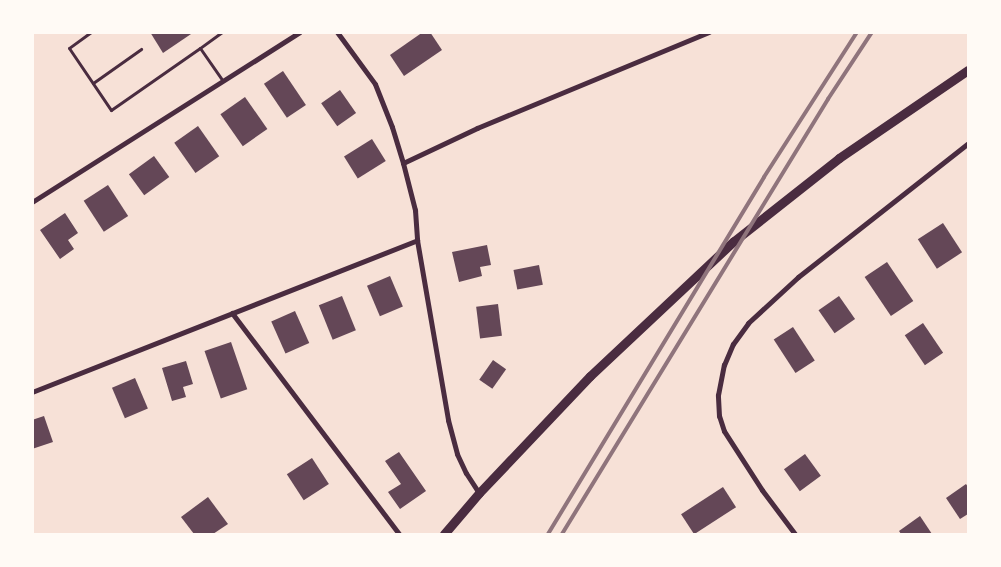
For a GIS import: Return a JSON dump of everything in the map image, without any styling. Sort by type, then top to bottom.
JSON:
[{"type":"street","points":[[32,202],[300,32]]},
{"type":"street","points":[[337,32],[375,84],[392,127],[414,210],[417,240],[448,420],[457,454],[479,493]]},
{"type":"street","points":[[403,163],[477,128],[709,32]]},
{"type":"street","points":[[444,534],[479,493],[590,376],[734,241],[839,158],[968,70]]},
{"type":"street","points":[[795,534],[762,490],[724,431],[719,416],[718,395],[724,365],[733,344],[748,323],[798,277],[968,143]]},
{"type":"street","points":[[32,392],[417,240]]},
{"type":"street","points":[[232,313],[399,534]]},
{"type":"lane","points":[[91,32],[69,48],[111,110],[222,32]]},
{"type":"lane","points":[[200,48],[223,81]]},
{"type":"lane","points":[[93,83],[141,49]]},
{"type":"building","points":[[150,32],[194,32],[163,53]]},
{"type":"building","points":[[423,32],[430,32],[442,50],[404,76],[390,55]]},
{"type":"building","points":[[283,71],[306,105],[287,118],[264,84]]},
{"type":"building","points":[[340,90],[356,113],[337,126],[321,103]]},
{"type":"building","points":[[245,97],[267,129],[243,146],[220,114]]},
{"type":"building","points":[[198,126],[219,156],[195,173],[174,143]]},
{"type":"building","points":[[372,139],[386,161],[358,179],[344,156]]},
{"type":"building","points":[[154,156],[169,177],[144,195],[129,174]]},
{"type":"building","points":[[108,185],[128,216],[104,232],[84,201]]},
{"type":"building","points":[[65,213],[78,233],[68,240],[74,249],[60,259],[40,230]]},
{"type":"building","points":[[943,223],[962,252],[937,269],[918,239]]},
{"type":"building","points":[[487,245],[491,265],[480,267],[482,276],[459,282],[452,252]]},
{"type":"building","points":[[887,262],[913,301],[891,316],[865,277]]},
{"type":"building","points":[[539,265],[543,285],[517,290],[513,270]]},
{"type":"building","points":[[390,276],[403,306],[380,316],[367,286]]},
{"type":"building","points":[[342,296],[356,330],[333,340],[319,305]]},
{"type":"building","points":[[839,296],[855,319],[835,333],[819,310]]},
{"type":"building","points":[[498,304],[502,336],[480,338],[476,307]]},
{"type":"building","points":[[295,311],[309,343],[285,354],[271,322]]},
{"type":"building","points":[[923,323],[943,353],[925,365],[905,335]]},
{"type":"building","points":[[793,327],[815,361],[795,373],[774,340]]},
{"type":"building","points":[[231,342],[247,389],[221,398],[205,351]]},
{"type":"building","points":[[493,360],[506,369],[492,389],[479,380]]},
{"type":"building","points":[[186,361],[193,384],[183,387],[186,397],[172,401],[162,368]]},
{"type":"building","points":[[135,378],[148,408],[125,418],[112,388]]},
{"type":"building","points":[[44,416],[53,442],[32,449],[32,420]]},
{"type":"building","points":[[399,452],[426,491],[400,509],[388,492],[401,484],[385,461]]},
{"type":"building","points":[[805,454],[821,476],[800,491],[784,469]]},
{"type":"building","points":[[312,458],[329,484],[304,500],[287,474]]},
{"type":"building","points":[[966,484],[968,487],[968,514],[960,519],[946,498]]},
{"type":"building","points":[[723,487],[736,507],[695,534],[681,514]]},
{"type":"building","points":[[208,497],[228,524],[213,534],[194,534],[181,517]]},
{"type":"building","points":[[920,516],[932,534],[901,534],[899,531]]},
{"type":"railway","points":[[548,534],[764,177],[857,32]]},
{"type":"railway","points":[[562,534],[828,99],[872,32]]}]
